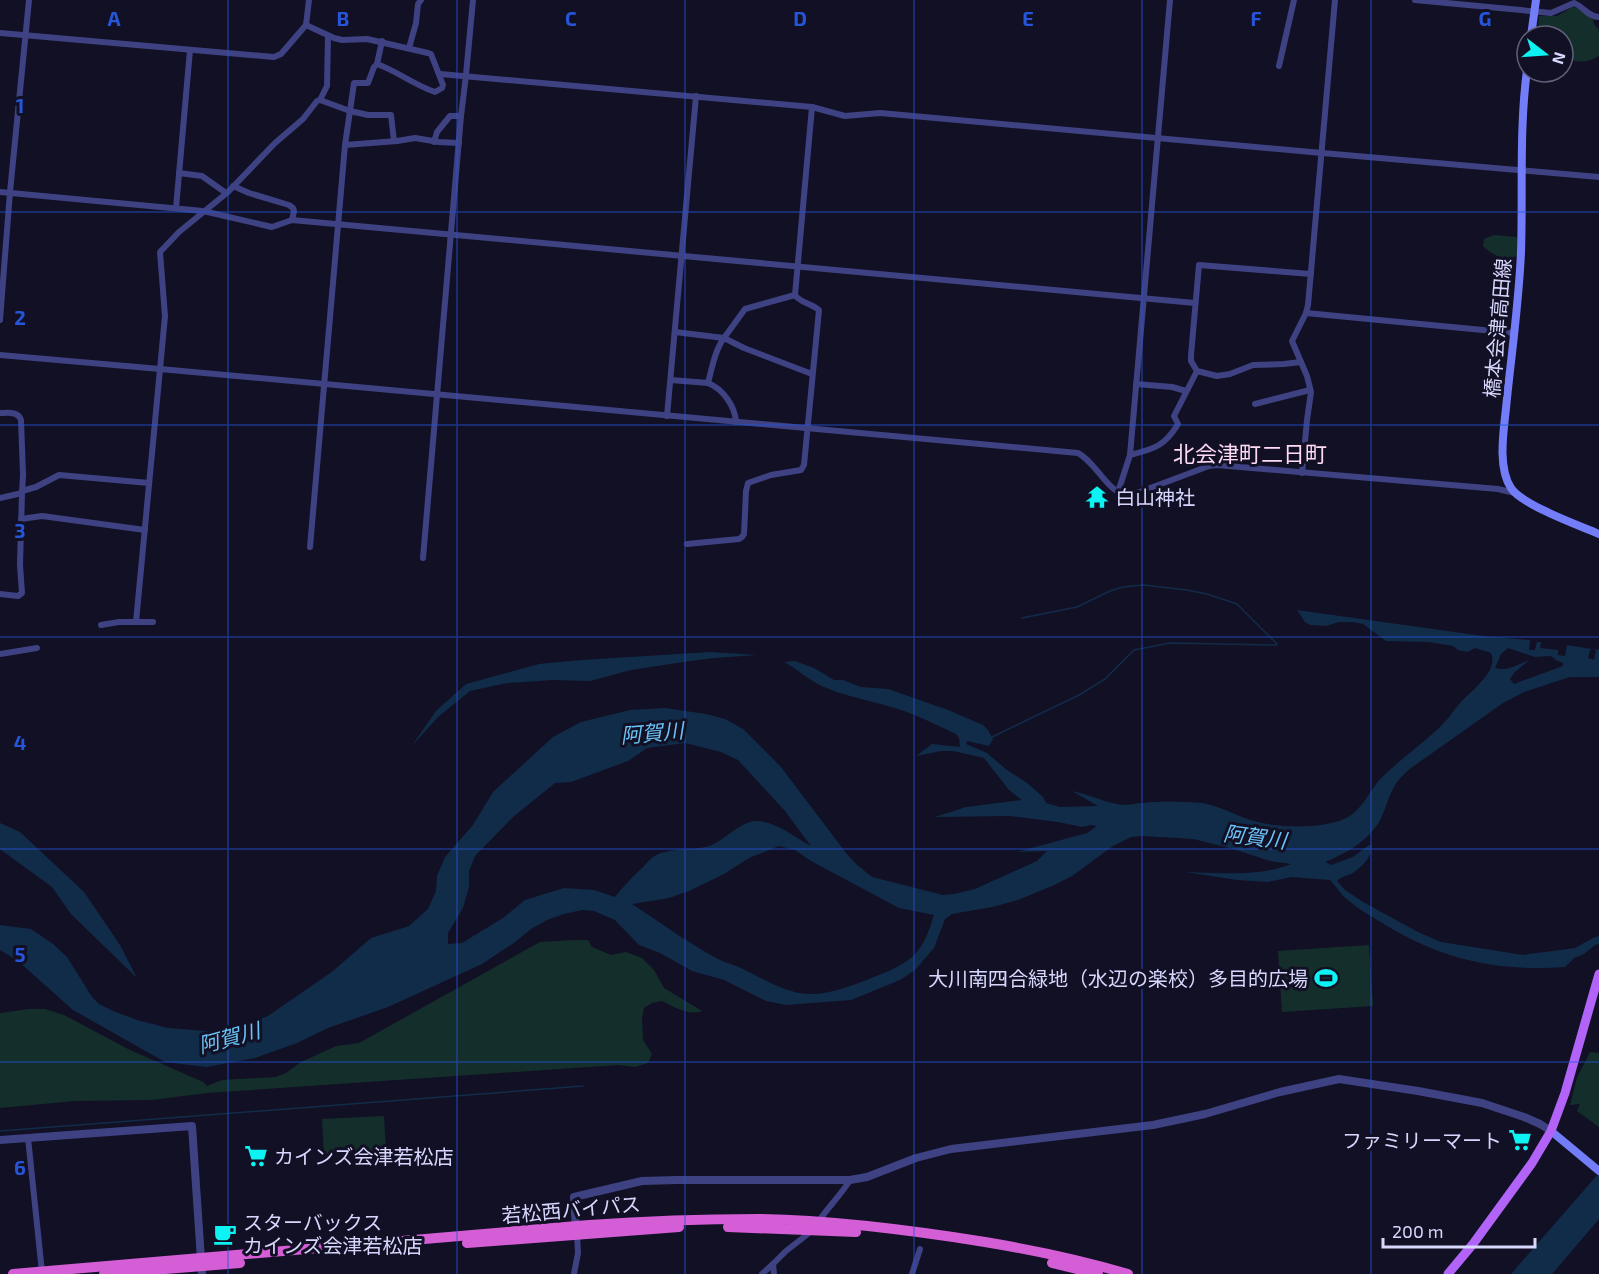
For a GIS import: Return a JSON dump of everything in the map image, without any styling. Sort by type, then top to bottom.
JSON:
[{"type":"highway","name":"若松西バイパス","points":[[104,1274],[577,1230],[858,1225],[949,1236],[1042,1253],[1128,1274]]},
{"type":"highway","name":"若松西バイパス","points":[[816,1226],[977,1247],[1098,1274]]},
{"type":"highway","name":"若松西バイパス","points":[[13,1274],[202,1266]]},
{"type":"main road","points":[[1533,24],[1536,0]]},
{"type":"main road","name":"橋本会津高田線","points":[[1516,493],[1504,474],[1503,460],[1520,263],[1521,128],[1526,84]]},
{"type":"main road","points":[[1516,493],[1532,504],[1599,534]]},
{"type":"main road","points":[[1448,1274],[1473,1244],[1532,1163],[1551,1131],[1565,1093],[1599,974]]},
{"type":"main road","points":[[1551,1131],[1599,1171]]},
{"type":"street","points":[[0,320],[29,0]]},
{"type":"street","points":[[0,33],[276,57],[306,25],[309,0]]},
{"type":"street","points":[[409,48],[416,23],[418,4],[421,0]]},
{"type":"street","points":[[423,558],[473,0]]},
{"type":"street","points":[[1118,492],[1130,455],[1170,0]]},
{"type":"street","points":[[1279,66],[1294,0]]},
{"type":"street","points":[[1302,473],[1310,384],[1292,341],[1308,305],[1335,0]]},
{"type":"street","points":[[1414,0],[1551,13],[1574,3],[1589,14],[1599,17]]},
{"type":"street","points":[[306,25],[342,40],[382,41],[431,54],[440,74],[442,88],[435,92],[423,88],[377,64]]},
{"type":"street","points":[[136,622],[165,316],[160,252],[203,211],[226,194],[275,143],[303,120],[320,100],[327,86],[328,36]]},
{"type":"street","points":[[310,547],[345,145],[354,83],[368,83],[377,64],[382,41]]},
{"type":"street","points":[[176,208],[190,50]]},
{"type":"street","points":[[440,74],[812,107],[845,116],[880,113],[1599,177]]},
{"type":"street","points":[[667,416],[696,96]]},
{"type":"street","points":[[320,100],[350,111],[391,115],[394,141]]},
{"type":"street","points":[[795,295],[812,107]]},
{"type":"street","points":[[434,142],[437,132],[450,117],[461,116]]},
{"type":"street","points":[[345,145],[415,138],[434,142],[459,143]]},
{"type":"street","points":[[179,173],[202,176],[226,194]]},
{"type":"street","points":[[233,186],[293,208],[292,220]]},
{"type":"street","points":[[0,192],[203,211],[272,227],[292,220],[1196,303]]},
{"type":"street","points":[[1197,371],[1191,361],[1191,355],[1199,265],[1311,274]]},
{"type":"street","points":[[708,383],[721,342],[745,309],[795,295]]},
{"type":"street","points":[[687,544],[742,537],[747,485],[771,475],[802,469],[804,465],[819,310],[795,295]]},
{"type":"street","points":[[1306,313],[1514,333]]},
{"type":"street","points":[[675,332],[724,338],[812,374]]},
{"type":"street","points":[[0,355],[1078,453],[1118,492],[1125,495],[1132,495],[1209,466],[1218,465],[1498,489],[1516,493]]},
{"type":"street","points":[[1197,371],[1217,376],[1230,374],[1253,365],[1301,362]]},
{"type":"street","points":[[1130,455],[1167,440],[1178,424],[1174,416],[1197,371]]},
{"type":"street","points":[[671,380],[708,383],[716,387],[734,410],[736,422]]},
{"type":"street","points":[[1136,384],[1172,387],[1186,391]]},
{"type":"street","points":[[1255,404],[1310,390]]},
{"type":"street","points":[[0,413],[20,416],[24,475],[20,565],[22,592],[18,596],[0,594]]},
{"type":"street","points":[[0,498],[36,487],[59,475],[149,483]]},
{"type":"street","points":[[21,519],[42,516],[145,530]]},
{"type":"street","points":[[101,625],[119,622],[153,622]]},
{"type":"street","points":[[0,654],[37,648]]},
{"type":"street","points":[[574,1274],[578,1253],[574,1197],[642,1181],[867,1178],[916,1158],[951,1149],[1153,1125],[1205,1114],[1314,1083],[1339,1079],[1482,1103],[1515,1113],[1551,1131]]},
{"type":"street","points":[[0,1140],[192,1126],[202,1266]]},
{"type":"street","points":[[28,1138],[42,1272]]},
{"type":"street","points":[[762,1274],[816,1226],[850,1180]]},
{"type":"street","points":[[912,1274],[920,1249]]},
{"type":"street","points":[[773,1264],[774,1274]]},
{"type":"green space","points":[[1573,7],[1593,20],[1599,30],[1599,55],[1587,61],[1575,61],[1575,24],[1538,24],[1539,16],[1557,16]]},
{"type":"green space","points":[[1494,235],[1517,237],[1517,256],[1494,255],[1483,246],[1484,239]]},
{"type":"green space","points":[[588,940],[592,947],[611,955],[626,952],[642,958],[654,970],[664,988],[702,1011],[687,1012],[662,1001],[644,1008],[643,1040],[652,1054],[648,1063],[635,1067],[618,1065],[207,1093],[151,1100],[75,1101],[0,1108],[0,1013],[45,1009],[64,1015],[130,1050],[203,1082],[207,1086],[222,1080],[276,1077],[301,1062],[336,1046],[359,1043],[540,942]]},
{"type":"green space","name":"大川南四合緑地（水辺の楽校）多目的広場","points":[[1369,945],[1373,1006],[1282,1012],[1278,951]]},
{"type":"green space","points":[[1590,1052],[1599,1053],[1599,1127],[1577,1111],[1580,1104],[1570,1105],[1577,1078]]},
{"type":"green space","points":[[384,1116],[386,1151],[324,1155],[322,1119]]},
{"type":"water","name":"阿賀川","points":[[1297,610],[1483,636],[1530,640],[1529,650],[1535,650],[1537,642],[1541,642],[1540,648],[1558,650],[1558,655],[1565,656],[1567,645],[1592,649],[1588,658],[1594,660],[1596,651],[1594,649],[1599,650],[1599,677],[1570,677],[1524,692],[1503,703],[1411,768],[1395,786],[1381,819],[1370,834],[1352,848],[1325,862],[1331,865],[1353,857],[1372,845],[1372,850],[1362,866],[1337,881],[1345,890],[1363,902],[1441,942],[1523,955],[1575,948],[1599,936],[1599,944],[1574,958],[1565,967],[1515,967],[1468,960],[1446,954],[1401,934],[1356,907],[1330,880],[1292,877],[1268,882],[1185,872],[1253,873],[1291,864],[1270,861],[1193,839],[1131,837],[1113,846],[1072,876],[1052,886],[1018,900],[952,914],[945,919],[934,948],[915,970],[900,980],[851,1000],[786,1005],[766,1001],[724,980],[692,971],[660,953],[639,945],[615,920],[594,911],[582,910],[547,920],[482,964],[388,1007],[328,1028],[297,1043],[255,1058],[206,1067],[165,1062],[73,1010],[18,961],[0,950],[0,925],[31,929],[67,957],[92,997],[99,1004],[113,1011],[168,1028],[206,1031],[237,1029],[268,1016],[333,971],[371,938],[409,926],[428,909],[436,891],[437,876],[445,857],[473,825],[493,792],[553,737],[581,722],[630,710],[665,708],[706,714],[725,719],[743,729],[781,767],[856,864],[872,877],[943,895],[975,889],[1037,861],[1047,851],[1017,852],[1087,833],[1097,826],[1082,827],[1009,816],[935,817],[966,807],[1022,800],[1009,790],[984,758],[953,751],[916,756],[932,744],[960,747],[956,734],[907,712],[824,687],[784,662],[795,661],[814,668],[834,680],[843,680],[861,687],[888,689],[983,725],[993,739],[989,746],[967,741],[966,744],[987,753],[1027,783],[1043,797],[1046,803],[1060,807],[1098,806],[1072,791],[1124,805],[1165,802],[1202,803],[1254,821],[1274,825],[1324,825],[1344,819],[1356,811],[1383,776],[1440,727],[1483,680],[1491,667],[1492,660],[1491,653],[1475,648],[1467,652],[1453,646],[1429,642],[1386,641],[1363,624],[1339,622],[1326,626],[1310,625],[1305,622]],"holes":[[[1508,648],[1535,657],[1551,656],[1563,663],[1563,666],[1514,684],[1510,679],[1529,660],[1508,668],[1495,668],[1501,654]],[[685,743],[721,752],[738,760],[785,811],[811,846],[771,824],[751,822],[712,845],[667,851],[653,857],[615,897],[594,890],[564,888],[525,900],[503,918],[462,943],[448,944],[448,933],[463,908],[469,887],[469,871],[475,856],[513,817],[555,783],[571,782],[628,761],[647,748]],[[779,846],[795,850],[811,861],[899,908],[934,915],[930,929],[920,948],[898,967],[841,989],[807,994],[783,988],[718,959],[632,904],[669,898],[689,891],[724,874],[749,858]]]},
{"type":"water","points":[[710,652],[757,655],[714,658],[631,670],[590,681],[553,680],[507,683],[470,691],[438,717],[411,747],[436,711],[466,684],[539,664]]},
{"type":"water","points":[[0,823],[20,832],[84,892],[120,945],[137,978],[71,914],[52,887],[0,849]]},
{"type":"water","points":[[1599,1173],[1599,1219],[1552,1274],[1511,1274]]},
{"type":"waterway","points":[[1022,618],[1077,607],[1110,591],[1143,585],[1207,594],[1237,604],[1277,644]]},
{"type":"waterway","points":[[992,737],[1079,695],[1105,679],[1134,650],[1170,643],[1277,645]]},
{"type":"waterway","points":[[0,1131],[583,1086]]},
{"type":"place","name":"白山神社","points":[[1097,497]]},
{"type":"place","name":"大川南四合緑地（水辺の楽校）多目的広場","points":[[1326,978]]},
{"type":"place","name":"ファミリーマート","points":[[1520,1140]]},
{"type":"place","name":"カインズ会津若松店","points":[[256,1156]]},
{"type":"place","name":"スターバックス カインズ会津若松店","points":[[225,1234]]},
{"type":"district","name":"北会津町二日町","points":[[1250,453]]}]
